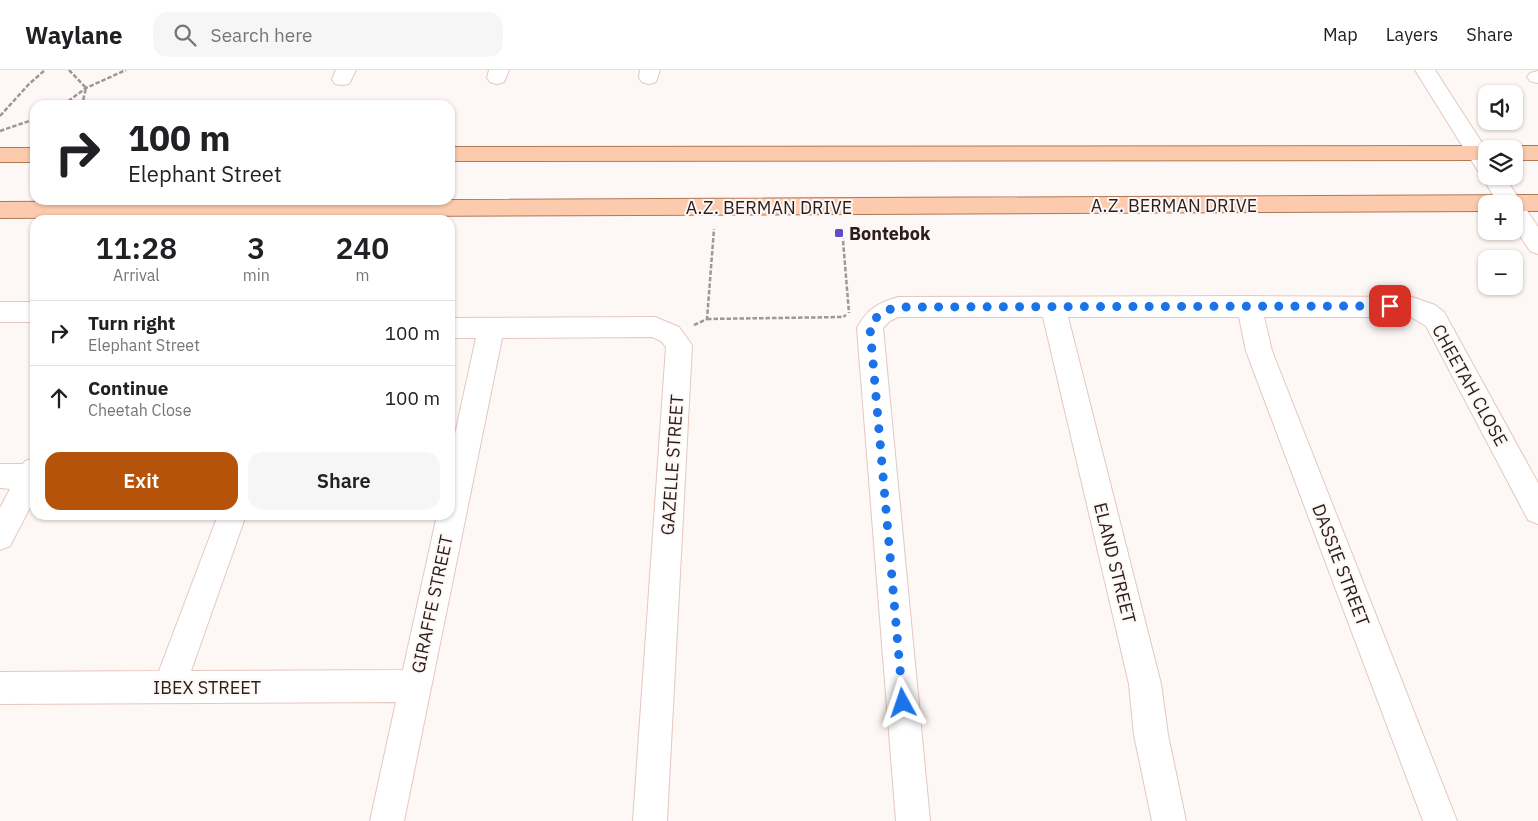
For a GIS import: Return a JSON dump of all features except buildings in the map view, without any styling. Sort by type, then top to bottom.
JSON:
[{"type":"main road","points":[[1523,153],[1538,153]]},
{"type":"main road","points":[[455,154],[1478,157]]},
{"type":"main road","points":[[0,155],[30,155]]},
{"type":"main road","name":"A.Z. BERMAN DRIVE","points":[[0,210],[1478,203]]},
{"type":"main road","name":"A.Z. BERMAN DRIVE","points":[[1523,203],[1538,203]]},
{"type":"street","points":[[1425,70],[1478,148]]},
{"type":"street","points":[[1523,222],[1538,245]]},
{"type":"street","name":"ELAND STREET","points":[[1053,306],[1145,684],[1151,735],[1169,821]]},
{"type":"street","name":"DASSIE STREET","points":[[1249,306],[1259,352],[1440,821]]},
{"type":"street","name":"CHEETAH CLOSE","points":[[862,316],[898,307],[1412,306],[1426,312],[1435,319],[1538,510]]},
{"type":"street","points":[[0,312],[30,312]]},
{"type":"street","points":[[862,316],[870,328],[913,821]]},
{"type":"street","points":[[455,328],[656,327],[670,334]]},
{"type":"street","name":"GIRAFFE STREET","points":[[455,495],[491,328]]},
{"type":"street","name":"GAZELLE STREET","points":[[650,821],[679,345],[670,334]]},
{"type":"street","points":[[0,476],[30,473]]},
{"type":"street","points":[[0,537],[30,479]]},
{"type":"street","points":[[170,687],[230,520]]},
{"type":"street","name":"GIRAFFE STREET","points":[[386,821],[450,520]]},
{"type":"street","name":"IBEX STREET","points":[[0,688],[414,686]]},
{"type":"path","points":[[0,116],[29,84],[45,70]]},
{"type":"path","points":[[69,70],[86,88]]},
{"type":"path","points":[[70,100],[86,88],[126,70]]},
{"type":"path","points":[[83,100],[86,88]]},
{"type":"path","points":[[0,131],[30,121]]},
{"type":"path","points":[[670,334],[707,319],[843,318],[862,316],[842,228]]},
{"type":"path","points":[[707,319],[714,229]]},
{"type":"place","name":"Bontebok","points":[[839,233]]},
{"type":"route","points":[[903,703],[870,328],[874,319],[886,310],[898,307],[1390,306]]}]
